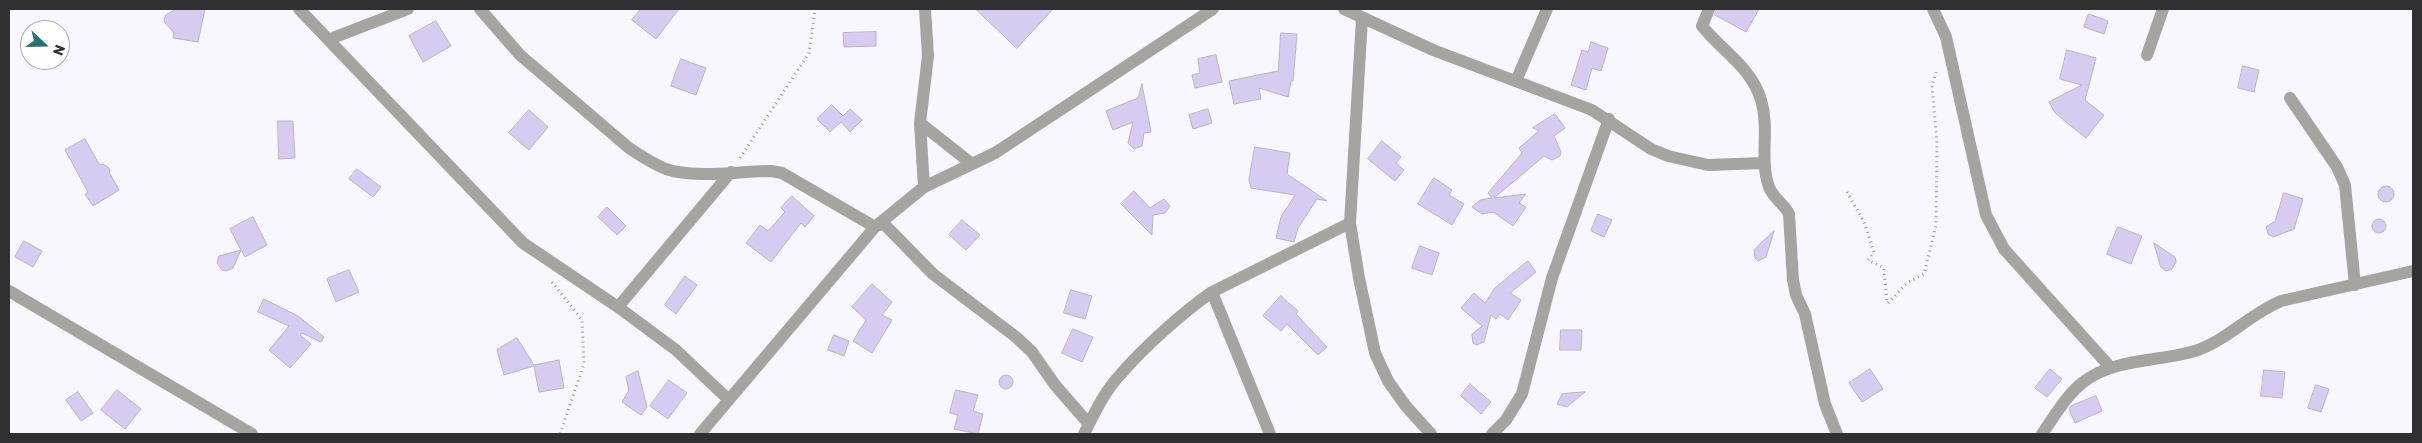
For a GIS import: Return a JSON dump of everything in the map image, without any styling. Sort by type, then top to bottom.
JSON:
[{"type":"street","points":[[299,9],[330,39],[523,244],[676,350],[729,400]]},
{"type":"street","points":[[330,39],[408,9]]},
{"type":"street","points":[[480,9],[520,54],[629,148],[648,160],[667,169],[691,173],[770,171],[782,174],[875,227]]},
{"type":"street","points":[[924,186],[920,122],[928,56],[925,9]]},
{"type":"street","points":[[700,434],[875,227],[924,186],[995,153],[1213,9]]},
{"type":"street","points":[[1344,9],[1433,50],[1592,110],[1609,119],[1651,148],[1686,162],[1708,165],[1764,163]]},
{"type":"street","points":[[1516,82],[1547,9]]},
{"type":"street","points":[[1709,9],[1702,26],[1738,62],[1751,80],[1761,100],[1765,122],[1764,163],[1769,188],[1785,205],[1789,214],[1793,280],[1796,296],[1805,314],[1825,404],[1837,434]]},
{"type":"street","points":[[1933,9],[1946,37],[1986,215],[2004,249],[2111,368]]},
{"type":"street","points":[[2147,55],[2163,9]]},
{"type":"street","points":[[1362,18],[1350,223],[1375,353],[1388,381],[1404,405],[1431,434]]},
{"type":"street","points":[[2290,98],[2337,167],[2345,184],[2355,285]]},
{"type":"street","points":[[1492,434],[1506,420],[1522,394],[1552,278],[1609,119]]},
{"type":"street","points":[[920,122],[972,164]]},
{"type":"street","points":[[618,308],[731,172]]},
{"type":"street","points":[[875,227],[882,222],[933,274],[1016,337],[1032,352],[1086,429],[1120,375],[1194,304],[1212,292],[1350,223]]},
{"type":"street","points":[[2042,434],[2070,394],[2083,382],[2111,368],[2196,351],[2214,342],[2262,309],[2281,301],[2413,271]]},
{"type":"street","points":[[9,291],[252,434]]},
{"type":"street","points":[[1212,292],[1270,434]]},
{"type":"path","points":[[731,172],[808,53],[815,9]]},
{"type":"path","points":[[1847,192],[1864,222],[1874,252],[1868,260],[1884,268],[1888,303],[1907,283],[1924,274],[1936,225],[1938,143],[1932,86],[1939,62]]},
{"type":"path","points":[[551,280],[582,320],[584,364],[560,434]]},
{"type":"building","points":[[177,9],[205,9],[198,42],[173,38],[174,33],[165,23],[164,19],[166,15]]},
{"type":"building","points":[[641,9],[679,9],[656,39],[632,20]]},
{"type":"building","points":[[976,9],[1053,9],[1017,48]]},
{"type":"building","points":[[1717,9],[1759,9],[1746,32],[1715,15]]},
{"type":"building","points":[[2089,14],[2108,21],[2104,34],[2084,27]]},
{"type":"building","points":[[436,21],[451,46],[423,62],[409,36]]},
{"type":"building","points":[[876,32],[876,46],[844,47],[843,33]]},
{"type":"building","points":[[1281,33],[1297,34],[1293,81],[1291,81],[1288,97],[1259,88],[1261,99],[1234,104],[1229,81],[1278,71]]},
{"type":"building","points":[[1591,42],[1608,48],[1601,71],[1592,68],[1586,90],[1571,85],[1582,50],[1588,52]]},
{"type":"building","points":[[2067,50],[2096,58],[2085,100],[2104,115],[2086,138],[2055,113],[2049,102],[2082,85],[2060,79]]},
{"type":"building","points":[[1216,55],[1222,82],[1195,88],[1192,75],[1200,73],[1198,59]]},
{"type":"building","points":[[681,59],[706,68],[696,95],[671,86]]},
{"type":"building","points":[[2243,66],[2259,70],[2254,92],[2238,88]]},
{"type":"building","points":[[1142,84],[1151,132],[1144,133],[1142,146],[1134,149],[1128,143],[1133,122],[1113,130],[1106,111],[1138,98]]},
{"type":"building","points":[[832,105],[843,116],[850,109],[862,120],[850,132],[841,122],[830,132],[817,119]]},
{"type":"building","points":[[1208,109],[1212,123],[1193,129],[1189,115]]},
{"type":"building","points":[[529,110],[548,127],[529,150],[509,133]]},
{"type":"building","points":[[1555,114],[1565,128],[1554,136],[1561,152],[1560,156],[1552,160],[1544,156],[1494,198],[1526,194],[1519,203],[1526,207],[1513,226],[1493,212],[1482,214],[1472,207],[1480,200],[1492,198],[1488,193],[1522,153],[1519,148],[1539,131],[1533,128]]},
{"type":"building","points":[[278,121],[293,121],[295,158],[279,159]]},
{"type":"building","points":[[85,139],[99,164],[109,168],[110,174],[119,190],[93,206],[85,194],[88,192],[65,150]]},
{"type":"building","points":[[1382,141],[1401,157],[1396,163],[1404,170],[1395,181],[1368,159]]},
{"type":"building","points":[[1255,147],[1290,153],[1287,174],[1327,201],[1317,199],[1298,228],[1294,242],[1276,238],[1281,217],[1295,195],[1251,188],[1249,180]]},
{"type":"building","points":[[357,169],[381,187],[373,197],[349,179]]},
{"type":"building","points":[[1434,178],[1452,190],[1449,195],[1464,204],[1452,225],[1418,204]]},
{"type":"building","points":[[2383,186],[2389,186],[2394,191],[2392,200],[2383,202],[2378,197],[2378,191]]},
{"type":"building","points":[[1134,191],[1150,208],[1164,199],[1170,206],[1165,213],[1153,215],[1152,235],[1121,204]]},
{"type":"building","points":[[2284,193],[2303,199],[2294,229],[2273,237],[2268,234],[2266,227],[2275,221]]},
{"type":"building","points":[[792,196],[814,216],[805,227],[801,223],[771,262],[746,243],[760,225],[768,231],[785,212],[781,208]]},
{"type":"building","points":[[607,207],[626,226],[617,235],[598,217]]},
{"type":"building","points":[[1598,214],[1612,220],[1604,237],[1591,231]]},
{"type":"building","points":[[253,217],[267,245],[245,257],[230,229]]},
{"type":"building","points":[[2376,219],[2382,219],[2386,226],[2382,233],[2376,233],[2372,229],[2372,223]]},
{"type":"building","points":[[962,220],[980,235],[966,250],[949,235]]},
{"type":"building","points":[[2118,227],[2142,236],[2131,264],[2107,254]]},
{"type":"building","points":[[1774,231],[1766,257],[1758,261],[1755,258],[1754,250]]},
{"type":"building","points":[[24,241],[42,251],[33,267],[15,257]]},
{"type":"building","points":[[2154,243],[2175,257],[2176,262],[2172,269],[2166,271],[2161,267]]},
{"type":"building","points":[[1420,246],[1439,253],[1432,275],[1412,268]]},
{"type":"building","points":[[241,250],[233,268],[226,271],[222,270],[217,263],[219,256]]},
{"type":"building","points":[[1528,261],[1536,272],[1510,293],[1521,300],[1508,320],[1500,314],[1496,319],[1491,315],[1484,342],[1476,345],[1473,343],[1472,334],[1482,326],[1461,308],[1474,293],[1485,303],[1495,288]]},
{"type":"building","points":[[349,270],[359,292],[336,302],[327,279]]},
{"type":"building","points":[[685,276],[697,285],[676,314],[665,305]]},
{"type":"building","points":[[872,284],[892,302],[882,315],[892,320],[872,353],[853,341],[866,320],[852,307]]},
{"type":"building","points":[[1071,290],[1092,296],[1085,319],[1064,313]]},
{"type":"building","points":[[1281,296],[1298,311],[1296,314],[1327,347],[1318,355],[1287,324],[1281,331],[1263,316]]},
{"type":"building","points":[[264,299],[298,316],[324,337],[321,342],[302,333],[300,335],[311,344],[290,368],[269,350],[289,326],[258,312]]},
{"type":"building","points":[[1073,329],[1093,337],[1082,362],[1062,353]]},
{"type":"building","points":[[1561,330],[1582,330],[1581,350],[1560,350]]},
{"type":"building","points":[[834,335],[849,341],[844,356],[828,350]]},
{"type":"building","points":[[517,338],[534,365],[559,360],[564,388],[539,392],[534,366],[504,375],[497,350]]},
{"type":"building","points":[[1870,369],[1883,389],[1862,402],[1849,383]]},
{"type":"building","points":[[2050,369],[2062,379],[2047,397],[2035,388]]},
{"type":"building","points":[[2264,370],[2285,372],[2282,398],[2261,396]]},
{"type":"building","points":[[638,371],[647,407],[641,415],[622,402],[629,390],[626,377]]},
{"type":"building","points":[[1003,375],[1009,375],[1013,382],[1009,389],[1003,389],[999,385],[999,379]]},
{"type":"building","points":[[669,380],[687,393],[668,419],[650,406]]},
{"type":"building","points":[[1470,384],[1491,402],[1481,414],[1461,396]]},
{"type":"building","points":[[2316,385],[2329,389],[2321,412],[2308,408]]},
{"type":"building","points":[[117,390],[141,409],[125,429],[101,410]]},
{"type":"building","points":[[956,390],[978,395],[973,411],[983,414],[978,434],[954,429],[958,415],[950,413]]},
{"type":"building","points":[[78,392],[93,413],[81,421],[66,400]]},
{"type":"building","points":[[1585,392],[1567,407],[1557,404],[1562,394]]},
{"type":"building","points":[[2096,396],[2102,411],[2075,423],[2069,409],[2071,406]]}]
